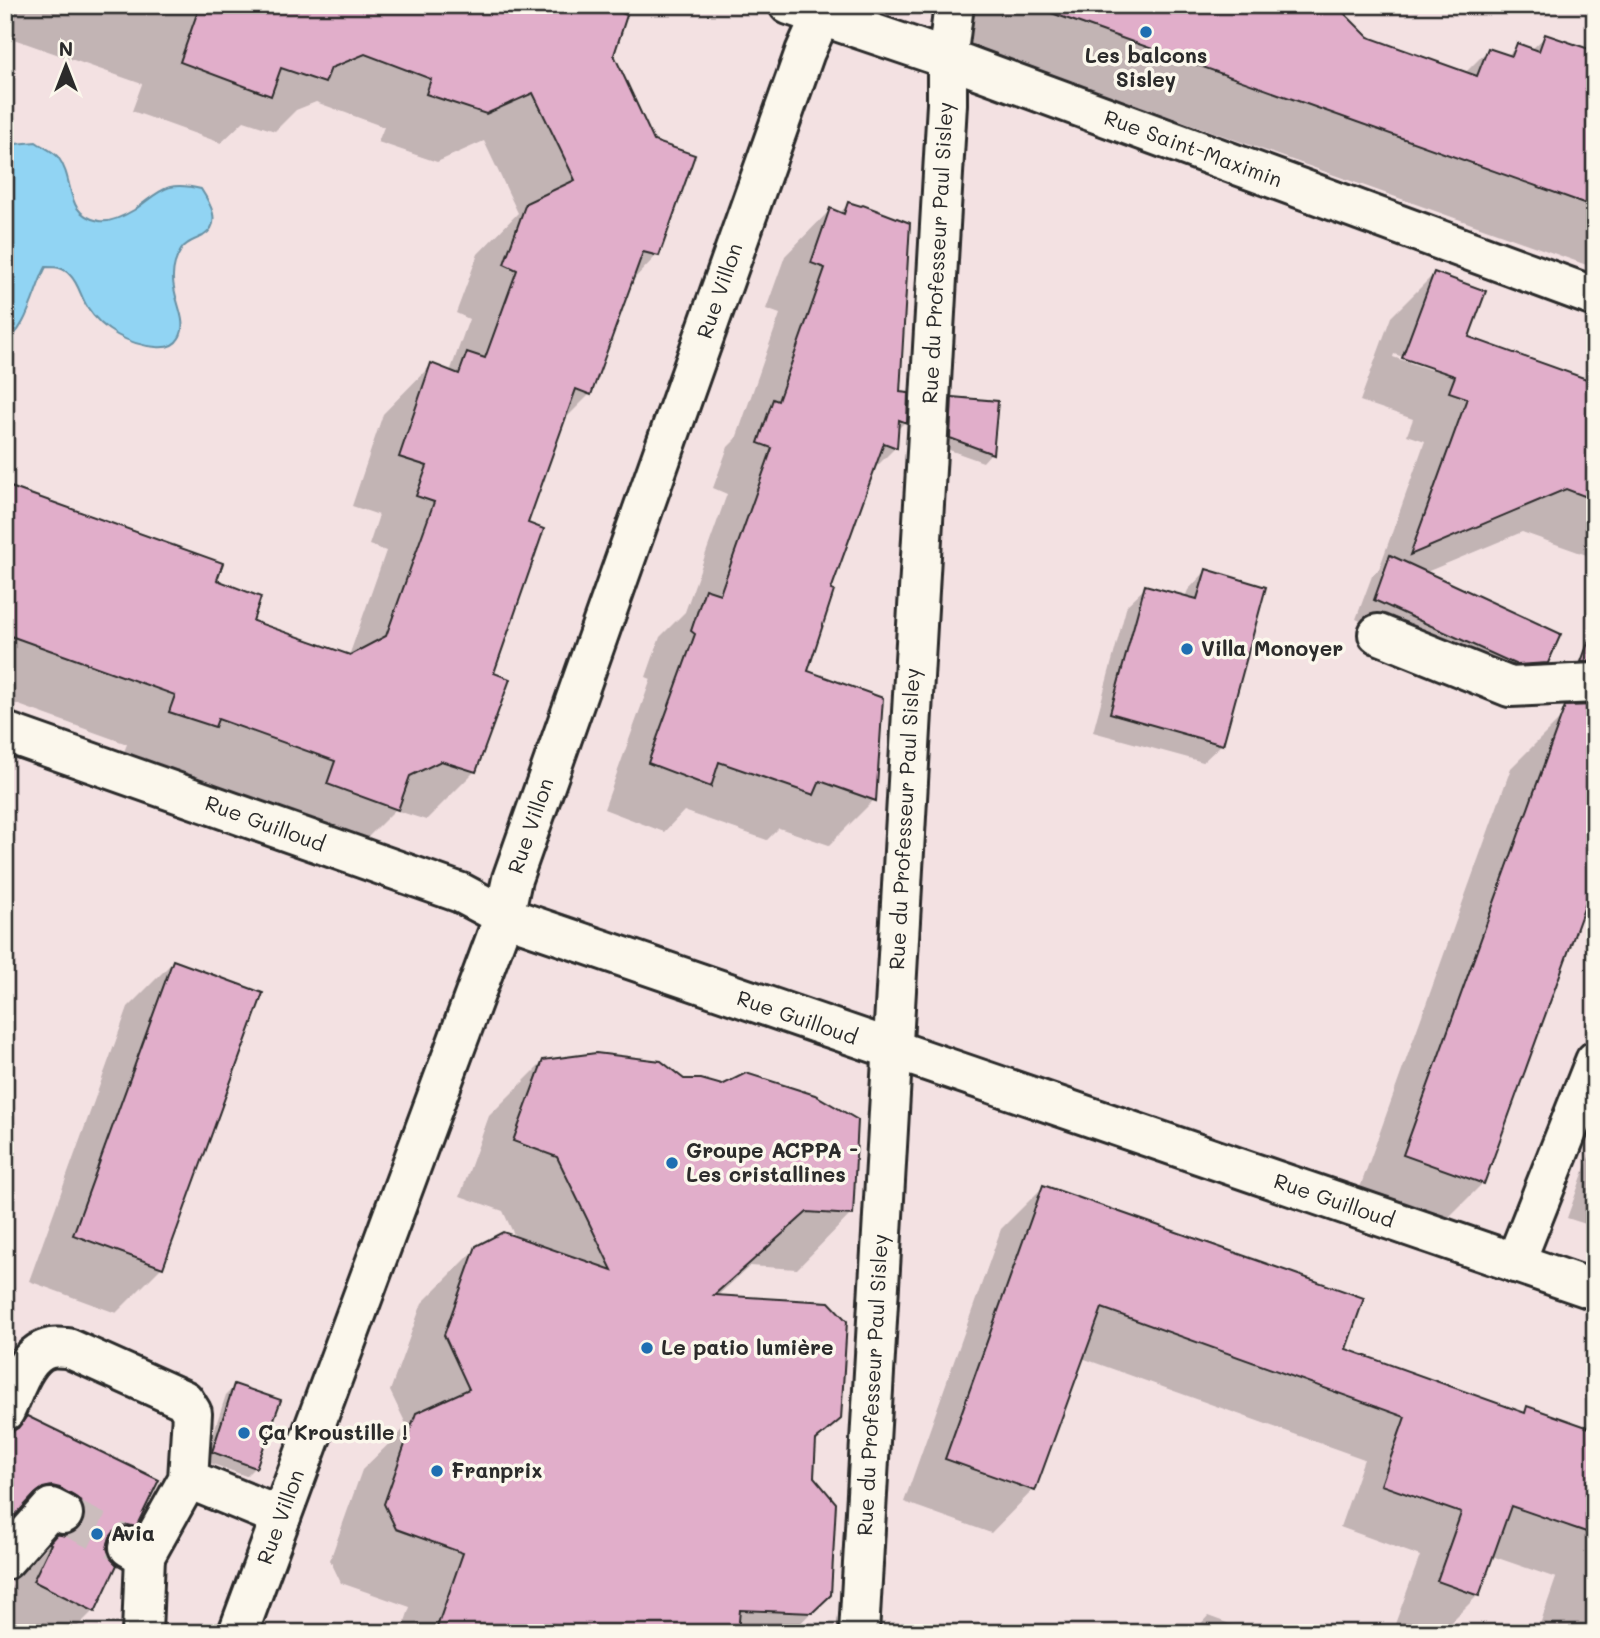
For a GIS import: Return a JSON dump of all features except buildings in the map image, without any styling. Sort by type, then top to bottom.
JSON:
[{"type":"street","name":"Rue du Professeur Paul Sisley","points":[[859,1633],[946,118],[947,60],[954,5]]},
{"type":"street","name":"Rue Saint-Maximin","points":[[812,9],[1595,297]]},
{"type":"street","name":"Rue Villon","points":[[238,1633],[505,916],[517,866],[805,52],[812,9]]},
{"type":"street","points":[[1378,634],[1510,687],[1595,683]]},
{"type":"street","name":"Rue Guilloud","points":[[5,732],[461,893],[505,916],[1595,1290]]},
{"type":"street","points":[[1515,1263],[1595,1061]]},
{"type":"street","points":[[5,1411],[25,1369],[35,1356],[48,1348],[68,1348],[184,1400],[192,1413],[188,1479],[137,1552],[142,1633]]},
{"type":"street","points":[[188,1479],[281,1517]]},
{"type":"street","points":[[5,1560],[51,1508],[63,1514]]},
{"type":"water","points":[[36,142],[58,157],[80,211],[99,221],[121,217],[164,189],[180,186],[201,189],[211,207],[214,220],[209,231],[183,247],[175,263],[174,288],[182,329],[175,343],[163,347],[146,346],[117,335],[94,316],[70,275],[56,267],[46,267],[24,320],[12,337],[5,341],[5,148]]},
{"type":"tunnel","points":[[63,1514],[129,1547]]},
{"type":"place","name":"Les balcons Sisley","points":[[1146,32]]},
{"type":"place","name":"Villa Monoyer","points":[[1187,649]]},
{"type":"place","name":"Groupe ACPPA - Les cristallines","points":[[672,1163]]},
{"type":"place","name":"Le patio lumière","points":[[647,1348]]},
{"type":"place","name":"Ça Kroustille !","points":[[244,1433]]},
{"type":"place","name":"Franprix","points":[[437,1471]]},
{"type":"place","name":"Avia","points":[[97,1534]]}]
